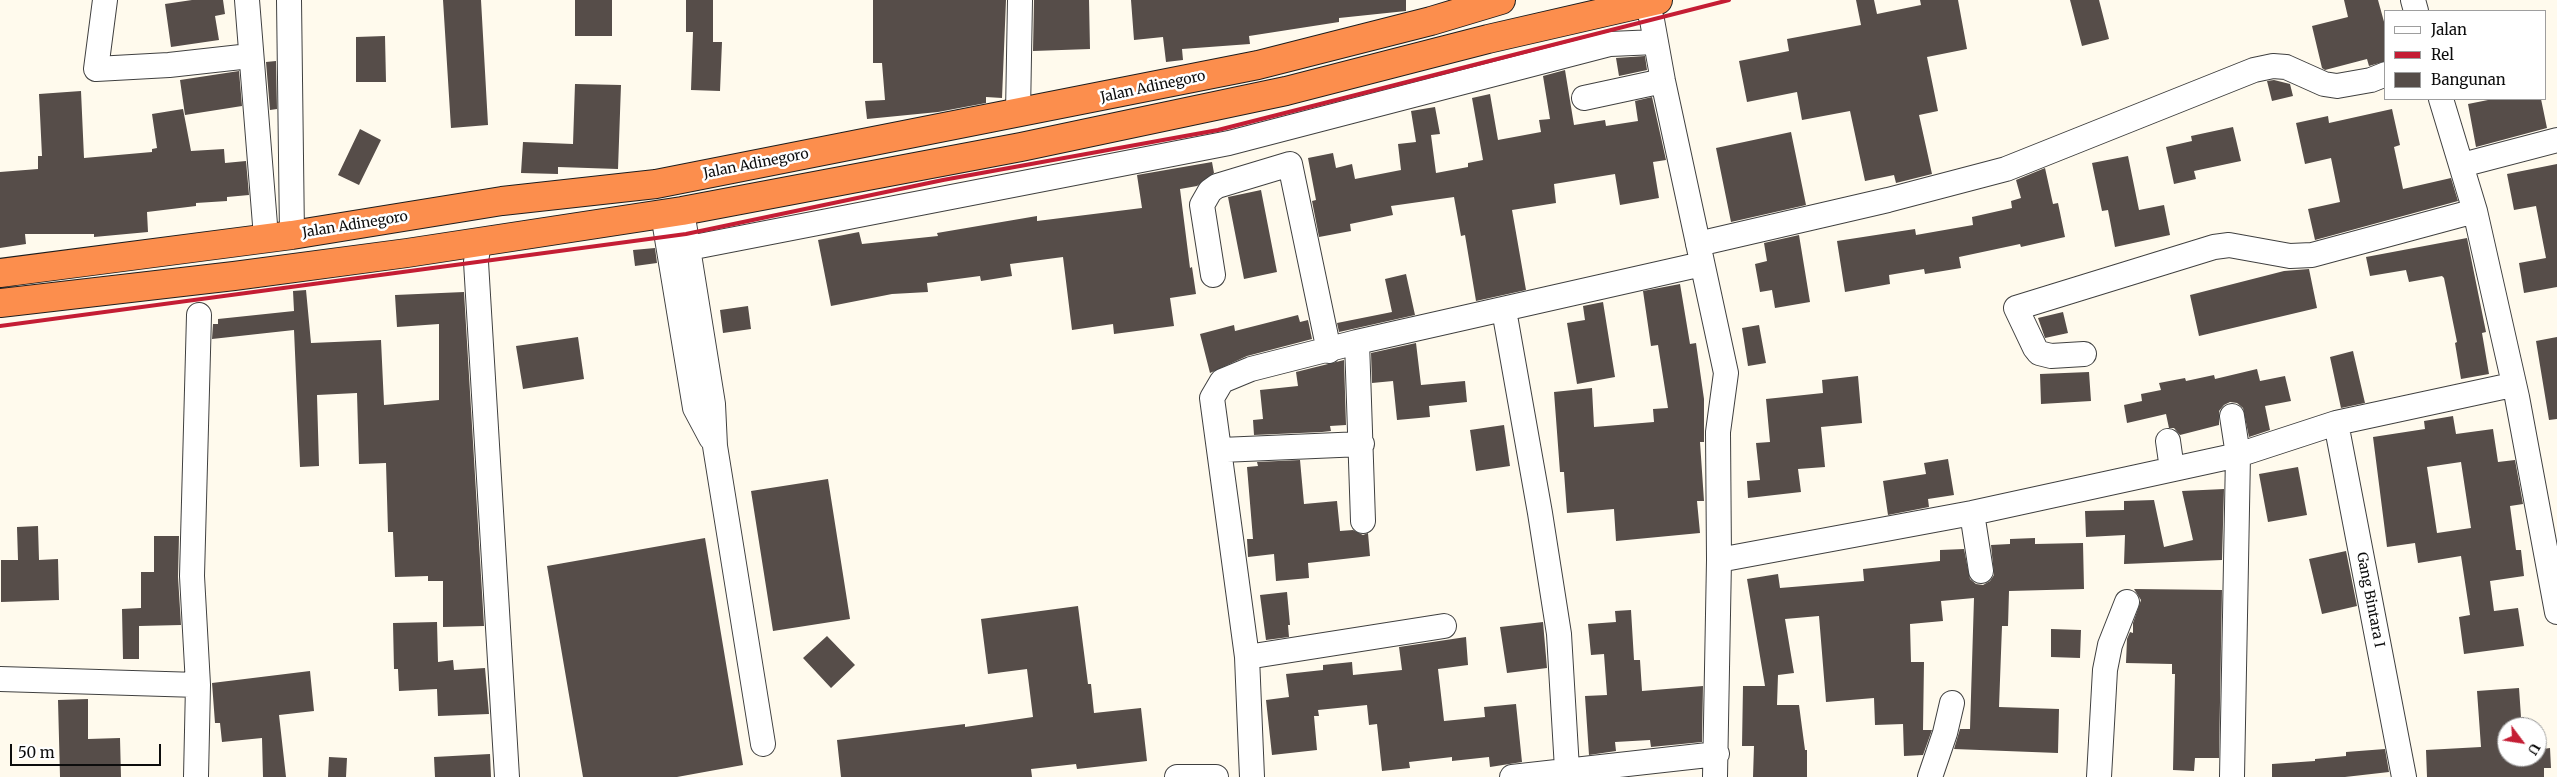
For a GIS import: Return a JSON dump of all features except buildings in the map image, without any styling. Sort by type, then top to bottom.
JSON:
[{"type":"highway","name":"Jalan Adinegoro","points":[[0,273],[226,244],[502,201],[656,184],[1258,65],[1430,21],[1501,0]]},
{"type":"highway","points":[[0,303],[234,276],[479,242],[672,212],[1021,147],[1286,91],[1488,39],[1652,2]]},
{"type":"highway","points":[[226,244],[220,254],[222,264],[234,276]]},
{"type":"highway","points":[[167,251],[175,260],[176,273],[167,284]]},
{"type":"street","points":[[105,0],[96,69],[169,65],[250,56]]},
{"type":"street","points":[[247,0],[250,56],[279,236]]},
{"type":"street","points":[[279,236],[289,0]]},
{"type":"street","points":[[1018,113],[1020,0]]},
{"type":"street","points":[[1514,777],[1567,769],[1716,766],[1719,560],[1718,432],[1726,373],[1663,81],[1656,42],[1652,2]]},
{"type":"street","points":[[689,248],[1229,143],[1610,44],[1656,42]]},
{"type":"street","points":[[1252,777],[1247,657],[1221,450],[1212,398],[1222,381],[1251,369],[1357,342],[1504,310],[1888,200],[2006,169],[2254,70],[2273,66],[2286,68],[2324,84],[2337,86],[2371,80],[2384,75]]},
{"type":"street","points":[[1584,98],[1663,81]]},
{"type":"street","points":[[2441,100],[2475,211],[2512,385],[2517,397],[2548,519],[2557,612]]},
{"type":"street","points":[[2462,165],[2557,140]]},
{"type":"street","points":[[1213,275],[1202,205],[1210,191],[1216,186],[1290,164],[1328,350]]},
{"type":"street","points":[[2084,354],[2051,356],[2039,352],[2035,348],[2016,308],[2214,247],[2228,245],[2290,256],[2312,255],[2475,211]]},
{"type":"street","points":[[672,212],[689,248],[686,291]]},
{"type":"street","points":[[672,212],[686,291],[695,408],[715,446],[763,744]]},
{"type":"street","points":[[479,242],[476,262],[507,777]]},
{"type":"street","points":[[1504,310],[1540,513],[1559,634],[1567,769]]},
{"type":"street","points":[[196,777],[198,685],[192,576],[199,315]]},
{"type":"street","points":[[1357,342],[1362,444],[1363,521]]},
{"type":"street","points":[[1719,560],[1972,513],[2238,456],[2336,423],[2512,385]]},
{"type":"street","points":[[2232,416],[2238,456],[2232,777]]},
{"type":"street","name":"Gang Bintara I","points":[[2336,423],[2404,777]]},
{"type":"street","points":[[2168,441],[2172,469]]},
{"type":"street","points":[[1221,450],[1362,444]]},
{"type":"street","points":[[1972,513],[1980,572]]},
{"type":"street","points":[[2099,777],[2104,670],[2110,645],[2127,602]]},
{"type":"street","points":[[1247,657],[1444,626]]},
{"type":"street","points":[[0,679],[198,685]]},
{"type":"street","points":[[1930,777],[1945,733],[1952,703]]},
{"type":"street","points":[[1178,777],[1216,777]]},
{"type":"railway","points":[[0,326],[686,234],[943,180],[1218,130],[1729,0]]}]
